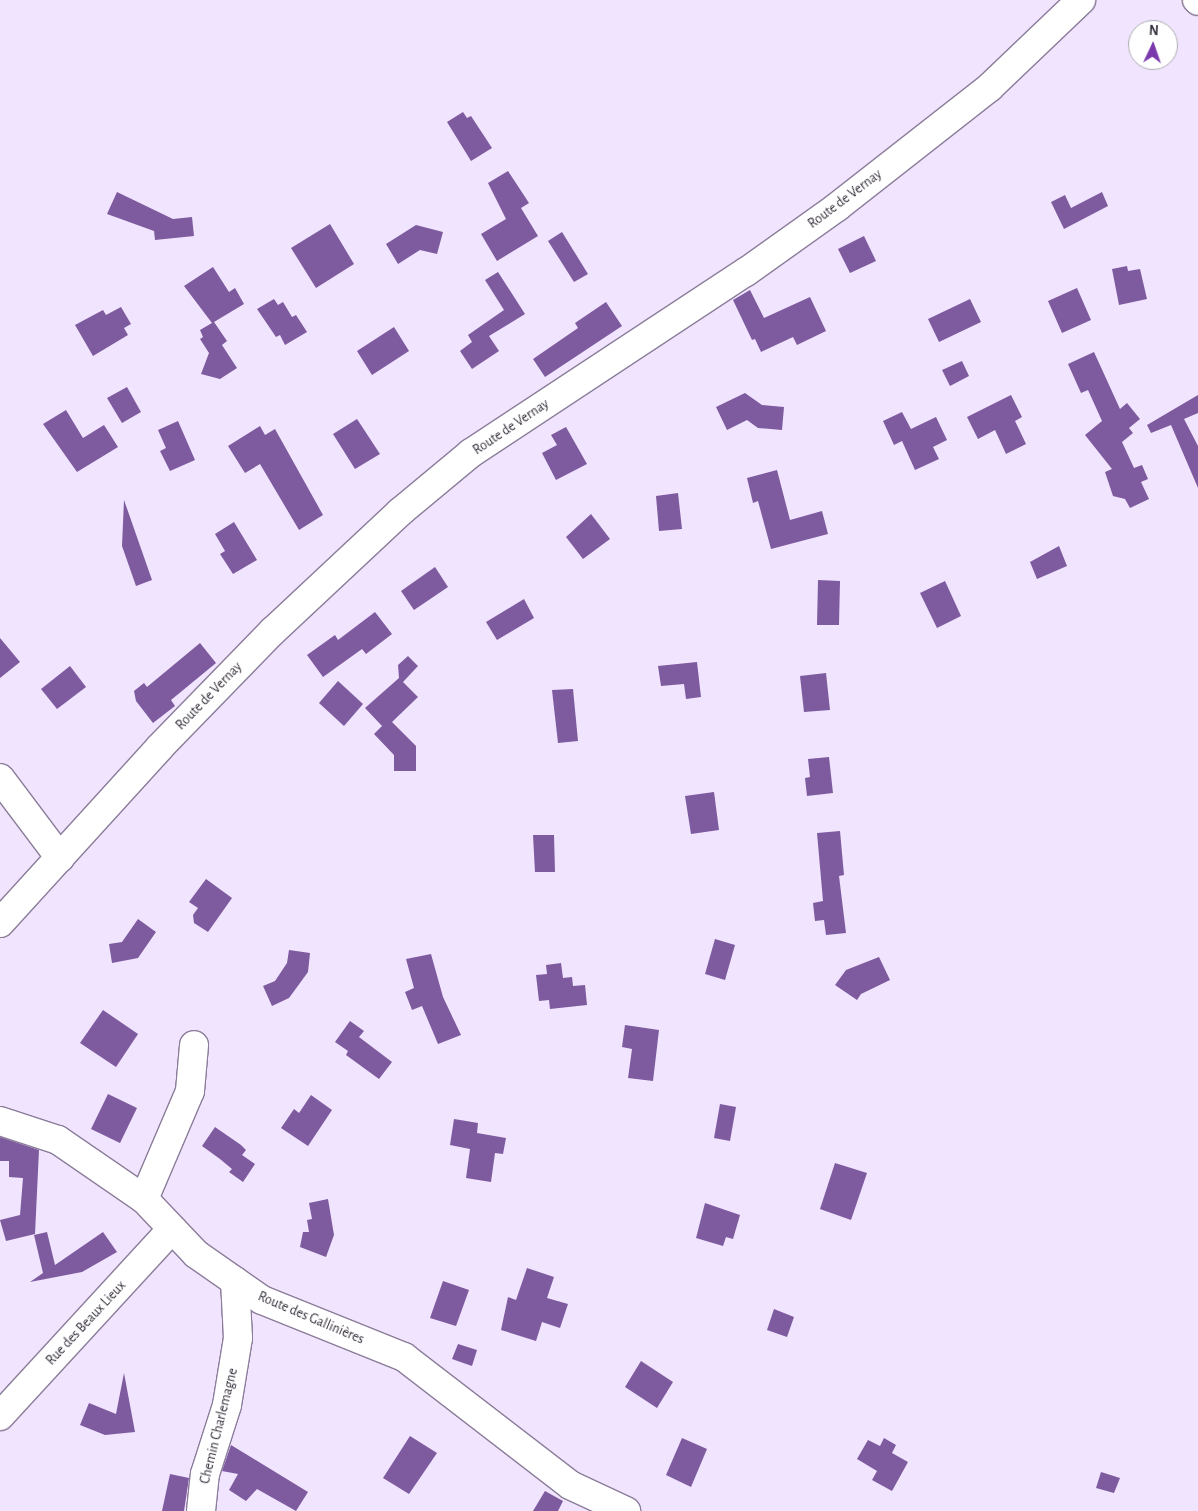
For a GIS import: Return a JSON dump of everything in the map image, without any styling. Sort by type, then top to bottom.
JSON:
[{"type":"street","name":"Route de Vernay","points":[[0,923],[160,747],[273,631],[400,512],[471,454],[746,272],[837,207],[990,87],[1081,0]]},
{"type":"street","points":[[0,778],[9,805],[60,858]]},
{"type":"street","points":[[144,1199],[190,1091],[194,1045]]},
{"type":"street","name":"Route des Gallinières","points":[[0,1121],[58,1140],[144,1199],[196,1254],[262,1300],[404,1357],[570,1485],[626,1511]]},
{"type":"street","name":"Rue des Beaux Lieux","points":[[0,1416],[172,1229]]},
{"type":"street","name":"Chemin Charlemagne","points":[[201,1511],[205,1474],[227,1405],[238,1338],[235,1281]]},
{"type":"building","points":[[463,112],[467,118],[471,116],[492,148],[471,161],[447,122]]},
{"type":"building","points":[[508,171],[529,203],[521,208],[538,236],[497,261],[481,234],[506,219],[488,183]]},
{"type":"building","points":[[117,192],[173,219],[192,217],[194,236],[155,240],[154,231],[107,214]]},
{"type":"building","points":[[1102,192],[1108,206],[1064,229],[1051,202],[1065,195],[1071,208]]},
{"type":"building","points":[[330,224],[354,264],[316,288],[291,248]]},
{"type":"building","points":[[416,225],[443,232],[437,254],[420,250],[398,264],[386,244]]},
{"type":"building","points":[[562,232],[588,274],[574,282],[548,241]]},
{"type":"building","points":[[864,236],[876,261],[850,273],[838,249]]},
{"type":"building","points":[[1127,266],[1128,271],[1140,269],[1147,299],[1119,305],[1112,269]]},
{"type":"building","points":[[213,267],[229,292],[235,288],[244,304],[214,322],[227,341],[222,345],[237,368],[220,379],[201,374],[209,353],[200,339],[203,337],[200,330],[212,323],[184,286]]},
{"type":"building","points":[[498,272],[525,314],[489,336],[499,351],[472,369],[460,351],[472,342],[468,335],[504,310],[485,280]]},
{"type":"building","points":[[1077,288],[1091,320],[1062,333],[1048,301]]},
{"type":"building","points":[[750,290],[764,318],[810,297],[826,331],[797,345],[793,337],[761,352],[755,339],[752,340],[733,300]]},
{"type":"building","points":[[274,299],[278,305],[283,302],[292,317],[296,315],[307,332],[285,345],[280,335],[276,337],[257,309]]},
{"type":"building","points":[[970,299],[981,322],[939,342],[928,319]]},
{"type":"building","points":[[606,302],[622,326],[545,377],[533,359],[578,328],[575,323]]},
{"type":"building","points":[[121,307],[131,324],[124,328],[128,335],[93,356],[75,325],[103,310],[106,315]]},
{"type":"building","points":[[394,327],[409,351],[372,375],[357,351]]},
{"type":"building","points":[[1094,352],[1120,409],[1127,403],[1140,419],[1129,428],[1133,433],[1122,442],[1134,468],[1142,465],[1148,479],[1141,482],[1149,499],[1130,508],[1125,499],[1113,496],[1105,472],[1112,469],[1085,435],[1102,421],[1088,390],[1081,393],[1068,364]]},
{"type":"building","points":[[962,361],[969,376],[950,386],[942,370]]},
{"type":"building","points":[[127,387],[141,412],[122,423],[107,398]]},
{"type":"building","points":[[745,393],[762,405],[784,407],[782,430],[758,428],[747,420],[727,430],[716,407]]},
{"type":"building","points":[[1011,395],[1022,417],[1015,421],[1026,444],[1006,454],[995,430],[978,439],[967,417]]},
{"type":"building","points":[[1198,395],[1198,413],[1184,419],[1198,446],[1198,488],[1171,425],[1151,433],[1147,425]]},
{"type":"building","points":[[66,410],[83,438],[104,425],[118,447],[77,472],[43,424]]},
{"type":"building","points":[[902,412],[911,429],[936,417],[947,440],[933,447],[939,459],[915,470],[902,441],[894,445],[883,421]]},
{"type":"building","points":[[357,419],[380,454],[355,469],[333,434]]},
{"type":"building","points":[[178,421],[195,460],[170,471],[160,451],[166,448],[158,430]]},
{"type":"building","points":[[260,426],[265,435],[275,429],[323,515],[299,530],[260,464],[245,473],[228,446]]},
{"type":"building","points":[[566,427],[587,464],[556,480],[542,453],[557,445],[551,435]]},
{"type":"building","points":[[777,470],[790,520],[822,511],[828,534],[771,549],[758,501],[753,503],[747,478]]},
{"type":"building","points":[[678,493],[682,529],[659,531],[656,496]]},
{"type":"building","points":[[124,500],[152,580],[136,586],[122,546]]},
{"type":"building","points":[[591,514],[610,539],[583,559],[566,537]]},
{"type":"building","points":[[234,522],[257,560],[233,574],[220,554],[225,551],[215,534]]},
{"type":"building","points":[[1059,546],[1067,566],[1037,579],[1030,562]]},
{"type":"building","points":[[435,567],[448,587],[414,610],[401,591]]},
{"type":"building","points":[[818,580],[840,581],[839,625],[817,625]]},
{"type":"building","points":[[945,581],[961,616],[937,628],[920,593]]},
{"type":"building","points":[[524,599],[534,618],[497,640],[486,622]]},
{"type":"building","points":[[375,612],[392,634],[366,654],[362,649],[323,677],[307,655],[335,635],[338,640]]},
{"type":"building","points":[[0,638],[20,662],[0,678]]},
{"type":"building","points":[[200,643],[216,663],[171,700],[175,706],[153,723],[136,701],[134,691],[144,683],[147,687]]},
{"type":"building","points":[[408,656],[418,666],[403,682],[418,697],[392,722],[416,746],[416,771],[394,771],[394,755],[374,734],[382,726],[365,708],[399,678],[398,665]]},
{"type":"building","points":[[697,662],[701,697],[686,699],[684,684],[661,686],[658,666]]},
{"type":"building","points":[[70,666],[86,687],[57,709],[41,689]]},
{"type":"building","points":[[826,673],[830,710],[804,712],[800,676]]},
{"type":"building","points":[[338,681],[363,704],[344,726],[319,703]]},
{"type":"building","points":[[573,689],[578,741],[558,743],[552,690]]},
{"type":"building","points":[[829,757],[833,793],[807,796],[805,778],[810,777],[808,759]]},
{"type":"building","points":[[714,792],[719,830],[691,834],[685,796]]},
{"type":"building","points":[[840,831],[844,875],[839,876],[846,933],[826,935],[824,920],[815,921],[813,903],[823,901],[817,833]]},
{"type":"building","points":[[533,835],[554,835],[555,872],[535,872]]},
{"type":"building","points":[[206,879],[232,898],[208,932],[194,923],[193,915],[198,908],[189,902]]},
{"type":"building","points":[[138,919],[156,932],[138,958],[112,963],[109,944],[122,942]]},
{"type":"building","points":[[715,939],[735,945],[725,980],[705,974]]},
{"type":"building","points":[[289,950],[310,953],[308,972],[289,998],[272,1006],[263,986],[275,981],[287,963]]},
{"type":"building","points":[[431,954],[443,997],[461,1035],[438,1044],[422,1006],[412,1010],[405,992],[414,988],[406,959]]},
{"type":"building","points":[[879,957],[890,980],[861,994],[857,1000],[835,985],[846,970]]},
{"type":"building","points":[[561,963],[563,978],[572,977],[573,986],[585,985],[587,1005],[550,1009],[549,1000],[539,1001],[536,975],[547,974],[546,965]]},
{"type":"building","points":[[103,1010],[138,1034],[116,1067],[80,1043]]},
{"type":"building","points":[[350,1021],[364,1031],[359,1037],[392,1062],[379,1079],[346,1055],[348,1051],[335,1042]]},
{"type":"building","points":[[625,1025],[659,1030],[653,1081],[628,1078],[632,1049],[622,1047]]},
{"type":"building","points":[[108,1094],[137,1108],[120,1143],[91,1129]]},
{"type":"building","points":[[311,1095],[332,1110],[308,1146],[281,1128],[294,1109],[299,1113]]},
{"type":"building","points":[[720,1104],[736,1107],[730,1141],[714,1138]]},
{"type":"building","points":[[454,1119],[478,1123],[477,1133],[506,1138],[503,1154],[495,1153],[491,1182],[466,1178],[470,1149],[450,1145]]},
{"type":"building","points":[[215,1127],[241,1145],[246,1150],[242,1155],[255,1164],[243,1182],[229,1172],[232,1169],[202,1146]]},
{"type":"building","points":[[0,1137],[39,1150],[35,1234],[6,1241],[0,1220],[20,1215],[23,1178],[9,1177],[9,1161],[0,1161]]},
{"type":"building","points":[[835,1163],[867,1173],[851,1220],[820,1209]]},
{"type":"building","points":[[328,1199],[334,1235],[326,1257],[300,1247],[303,1232],[309,1232],[307,1220],[312,1219],[309,1203]]},
{"type":"building","points":[[705,1203],[740,1215],[733,1239],[726,1237],[723,1246],[696,1238]]},
{"type":"building","points":[[47,1232],[55,1265],[103,1232],[117,1252],[82,1272],[30,1282],[43,1273],[34,1235]]},
{"type":"building","points":[[527,1268],[554,1277],[547,1298],[568,1304],[560,1328],[542,1322],[536,1341],[501,1330],[508,1297],[516,1300]]},
{"type":"building","points":[[443,1281],[469,1290],[456,1326],[430,1318]]},
{"type":"building","points":[[774,1309],[794,1317],[787,1337],[767,1330]]},
{"type":"building","points":[[458,1344],[477,1350],[472,1366],[452,1359]]},
{"type":"building","points":[[641,1361],[673,1382],[657,1408],[625,1387]]},
{"type":"building","points":[[124,1373],[135,1432],[105,1435],[80,1425],[89,1403],[116,1414]]},
{"type":"building","points":[[410,1436],[437,1453],[409,1494],[383,1478]]},
{"type":"building","points":[[682,1438],[707,1449],[691,1487],[666,1475]]},
{"type":"building","points":[[884,1438],[896,1445],[892,1453],[908,1462],[892,1491],[872,1480],[877,1471],[857,1459],[868,1440],[880,1446]]},
{"type":"building","points":[[231,1445],[308,1492],[296,1511],[257,1489],[246,1501],[229,1490],[238,1474],[222,1471]]},
{"type":"building","points":[[1101,1472],[1120,1478],[1114,1493],[1096,1488]]},
{"type":"building","points":[[170,1474],[189,1478],[184,1511],[162,1511]]},
{"type":"building","points":[[545,1491],[563,1501],[558,1511],[533,1511]]}]
